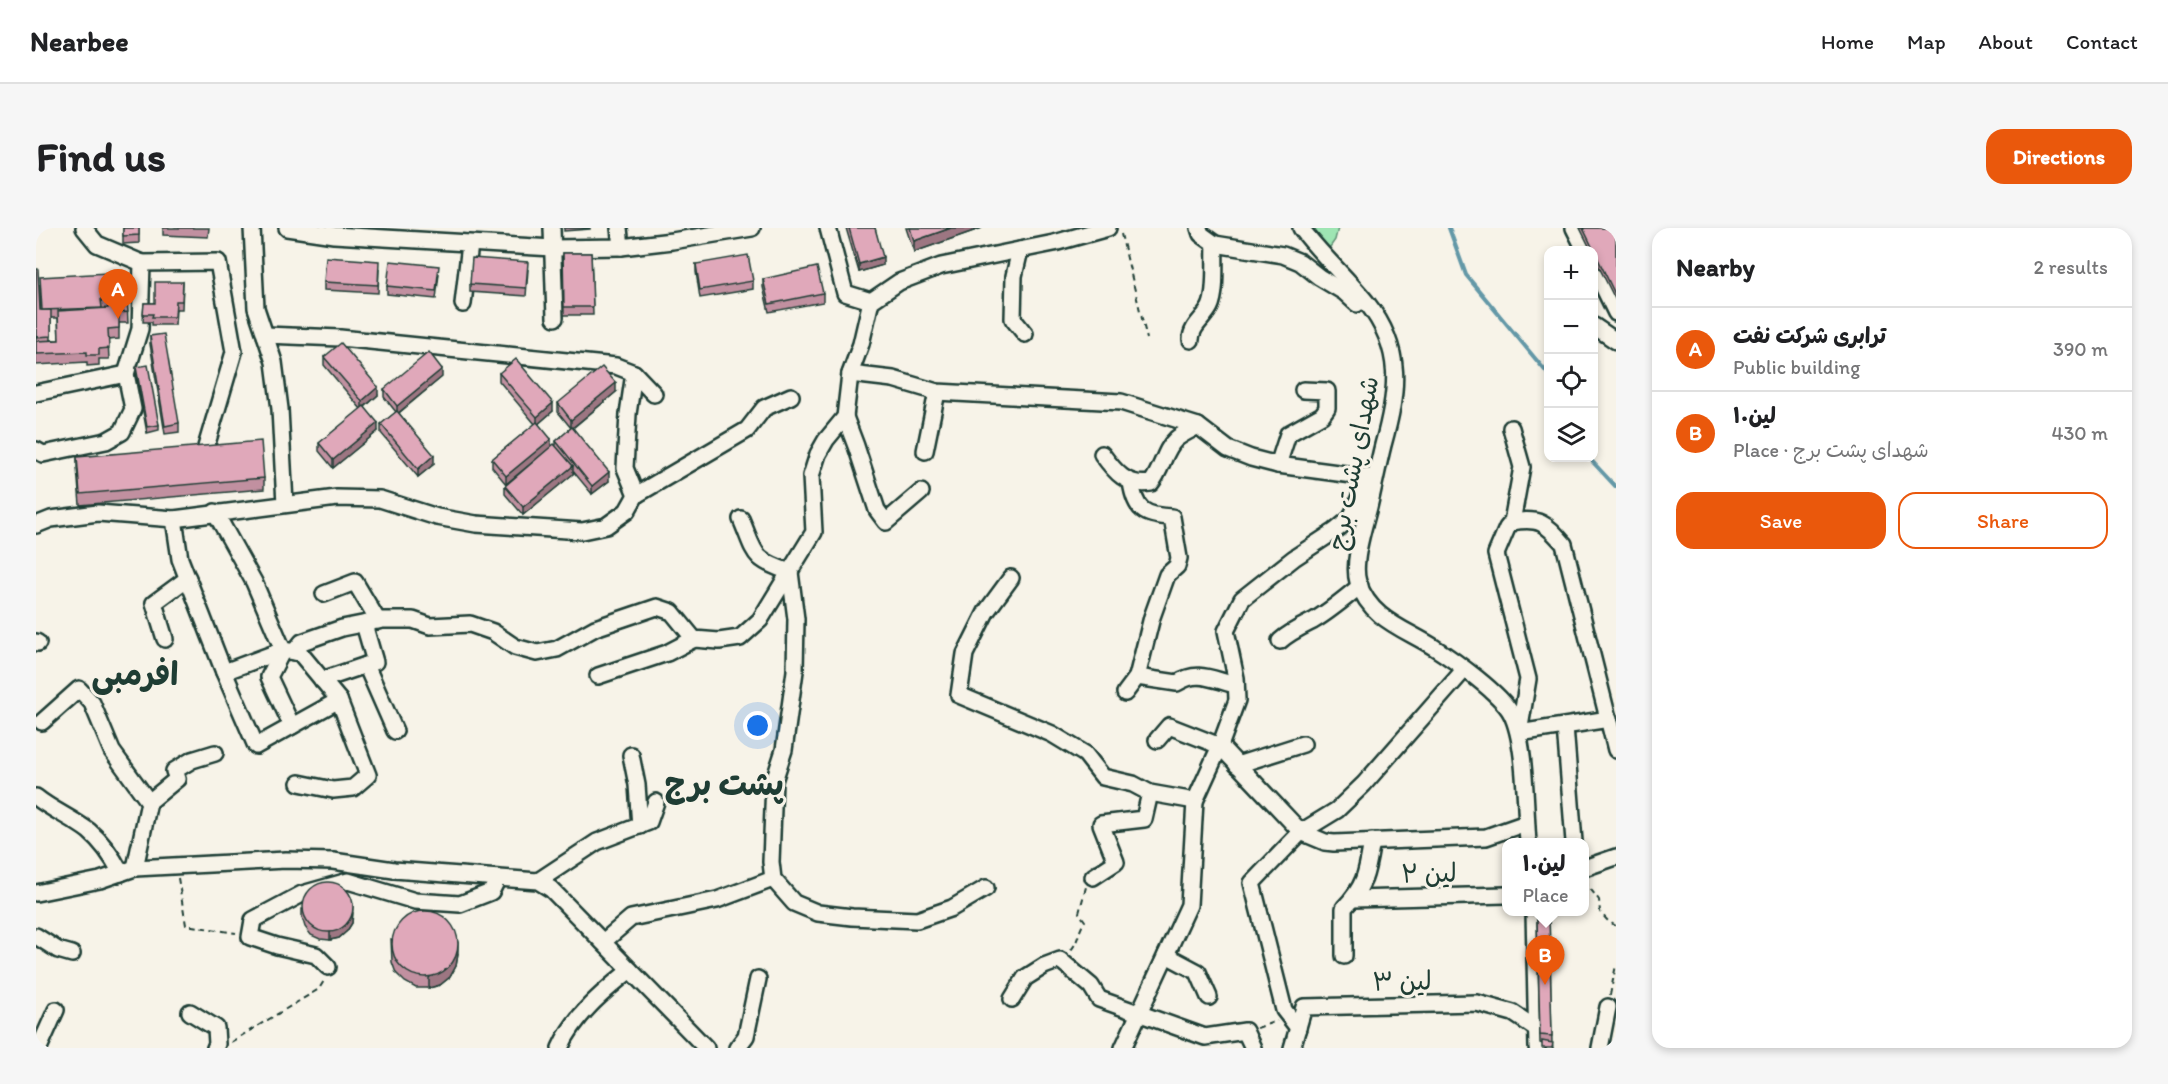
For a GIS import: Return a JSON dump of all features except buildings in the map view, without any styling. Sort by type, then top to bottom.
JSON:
[{"type":"street","points":[[84,228],[97,244],[142,263],[218,262],[234,352],[206,447]]},
{"type":"street","points":[[252,228],[256,308],[274,362],[280,409],[285,504]]},
{"type":"street","points":[[287,228],[470,244],[553,248],[621,247],[752,228]]},
{"type":"street","points":[[552,228],[555,318]]},
{"type":"street","points":[[619,228],[621,247]]},
{"type":"street","points":[[828,228],[845,293],[870,301]]},
{"type":"street","points":[[598,676],[667,653],[694,639],[719,642],[740,638],[760,620],[814,531],[811,476],[818,454],[844,417],[850,374],[861,344],[870,301],[899,282],[941,266],[1054,243],[1108,228]]},
{"type":"street","points":[[1199,228],[1201,234],[1215,244],[1283,255],[1300,262],[1318,277],[1356,301],[1394,363]]},
{"type":"street","name":"شهدای پشت برج","points":[[1301,228],[1371,309],[1391,345],[1394,363],[1396,385],[1389,424],[1370,481],[1358,550],[1357,581],[1370,605],[1390,623],[1435,648],[1491,690],[1510,711],[1519,733],[1528,838]]},
{"type":"street","points":[[1574,228],[1583,246]]},
{"type":"street","points":[[463,304],[470,244]]},
{"type":"street","points":[[1191,340],[1191,333],[1211,306],[1215,244]]},
{"type":"street","points":[[1020,250],[1014,276],[1013,320],[1024,334]]},
{"type":"street","points":[[36,450],[43,454],[106,441],[122,432],[133,409],[126,374],[140,328],[142,263]]},
{"type":"street","points":[[1598,278],[1616,314]]},
{"type":"street","points":[[1598,329],[1616,341]]},
{"type":"street","points":[[265,335],[340,338],[616,366],[634,373],[654,394]]},
{"type":"street","points":[[634,373],[628,414],[625,468],[636,495]]},
{"type":"street","points":[[36,393],[126,374]]},
{"type":"street","points":[[850,374],[893,379],[938,392],[1121,402],[1198,426],[1228,449],[1251,458],[1370,481],[1351,518],[1294,558],[1242,599],[1226,631],[1237,700],[1220,746],[1195,801],[1189,905],[1123,1048]]},
{"type":"street","points":[[1278,465],[1288,434],[1322,415],[1327,408],[1327,391],[1303,390]]},
{"type":"street","points":[[925,451],[938,392]]},
{"type":"street","points":[[36,525],[51,519],[98,513],[174,519],[338,498],[380,499],[437,517],[476,524],[582,531],[606,526],[627,511],[636,495],[747,430],[764,408],[791,396]]},
{"type":"street","points":[[844,417],[877,510],[886,522],[921,492]]},
{"type":"street","points":[[1102,454],[1117,474],[1131,482],[1151,483],[1176,438],[1198,426]]},
{"type":"street","points":[[1511,428],[1522,467],[1512,522],[1496,554],[1528,679],[1519,733],[1610,719]]},
{"type":"street","points":[[1125,693],[1137,677],[1156,606],[1167,575],[1177,566],[1179,558],[1172,518],[1148,514],[1140,508],[1135,503],[1131,482]]},
{"type":"street","points":[[215,512],[254,582],[288,651]]},
{"type":"street","points":[[174,519],[180,559],[256,746],[339,700]]},
{"type":"street","points":[[741,519],[757,557],[770,565],[790,572]]},
{"type":"street","points":[[1512,522],[1527,519],[1545,523],[1564,544],[1610,695],[1610,719],[1616,750]]},
{"type":"street","points":[[790,572],[796,619],[795,671],[784,750],[774,781],[771,862],[773,879],[794,903],[818,913],[917,920],[952,908],[986,888]]},
{"type":"street","points":[[165,639],[154,603],[188,578]]},
{"type":"street","points":[[1011,578],[987,612],[965,654],[959,695],[1052,734],[1085,754],[1103,777],[1133,784],[1150,794],[1195,801]]},
{"type":"street","points":[[322,680],[375,662],[371,622],[355,582],[324,594]]},
{"type":"street","points":[[1280,641],[1296,628],[1331,609],[1360,585]]},
{"type":"street","points":[[224,672],[288,651],[302,642],[342,628],[371,622],[413,620],[430,626],[470,624],[493,632],[515,646],[537,653],[557,649],[595,628],[657,607],[672,612],[694,639]]},
{"type":"street","points":[[288,651],[300,653],[339,700],[368,775],[353,788],[333,790],[299,783]]},
{"type":"street","points":[[288,651],[269,677],[292,726]]},
{"type":"street","points":[[366,665],[395,731]]},
{"type":"street","points":[[1294,1023],[1284,1010],[1252,883],[1301,832],[1337,810],[1364,784],[1464,670]]},
{"type":"street","points":[[1137,677],[1177,683],[1199,675],[1236,685]]},
{"type":"street","points":[[42,722],[79,689],[92,702],[112,751],[149,802]]},
{"type":"street","points":[[1157,740],[1169,726],[1220,746],[1301,832],[1325,842],[1486,837],[1526,823]]},
{"type":"street","points":[[1565,726],[1574,838]]},
{"type":"street","points":[[1237,765],[1303,744]]},
{"type":"street","points":[[128,871],[149,802],[177,779],[174,771],[192,760],[215,753]]},
{"type":"street","points":[[631,755],[637,785],[640,826]]},
{"type":"street","points":[[1093,877],[1116,862],[1101,824],[1144,819],[1150,794]]},
{"type":"street","points":[[36,797],[89,831],[128,871]]},
{"type":"street","points":[[538,881],[597,842],[649,822],[656,802]]},
{"type":"street","points":[[1344,956],[1344,908],[1353,899],[1367,875],[1372,841]]},
{"type":"street","points":[[1589,866],[1616,857]]},
{"type":"street","points":[[36,893],[100,880],[128,871],[176,865],[286,860],[333,861],[394,870],[538,881],[551,890],[706,1048]]},
{"type":"street","points":[[328,967],[316,955],[250,937],[253,920],[302,894],[348,881],[414,901],[460,904],[491,892],[498,878]]},
{"type":"street","points":[[603,942],[631,918],[717,900],[773,879]]},
{"type":"street","name":"لین ۲","points":[[1353,899],[1502,895]]},
{"type":"street","points":[[1534,916],[1537,1029],[1541,1047]]},
{"type":"street","points":[[36,936],[58,950],[72,954]]},
{"type":"street","points":[[1166,955],[1198,972],[1209,997]]},
{"type":"street","points":[[1012,999],[1025,978],[1044,966],[1060,960],[1091,986],[1099,999],[1205,1037],[1245,1031],[1253,1048]]},
{"type":"street","points":[[560,1048],[567,1032],[581,1016],[604,991],[630,970]]},
{"type":"street","points":[[737,1048],[746,1036],[758,980]]},
{"type":"street","name":"لین ۳","points":[[1292,1048],[1294,1023],[1304,1007],[1477,1003],[1513,1013],[1537,1029]]},
{"type":"street","points":[[1600,1048],[1608,1007]]},
{"type":"street","points":[[39,1048],[56,1010]]},
{"type":"street","points":[[190,1012],[216,1028],[216,1046]]},
{"type":"path","points":[[1119,228],[1148,339]]},
{"type":"path","points":[[176,865],[186,926],[231,931],[250,937]]},
{"type":"path","points":[[1060,960],[1077,943],[1085,921],[1079,913],[1085,889],[1093,877]]},
{"type":"path","points":[[1589,887],[1599,900],[1600,912],[1616,926]]},
{"type":"path","points":[[1608,1007],[1616,965]]},
{"type":"path","points":[[216,1046],[231,1042],[319,989],[325,981],[328,967]]},
{"type":"path","points":[[1245,1031],[1294,1023]]},
{"type":"green space","points":[[1308,228],[1338,228],[1335,240],[1327,248]]},
{"type":"waterway","points":[[1449,228],[1466,275],[1544,369]]},
{"type":"waterway","points":[[1593,462],[1616,487]]},
{"type":"place","name":"ترابری شرکت نفت","points":[[118,319]]},
{"type":"place","name":"لین۱۰","points":[[1545,985]]},
{"type":"district","name":"افرمبی","points":[[135,674]]},
{"type":"district","name":"پشت برج","points":[[724,784]]}]
